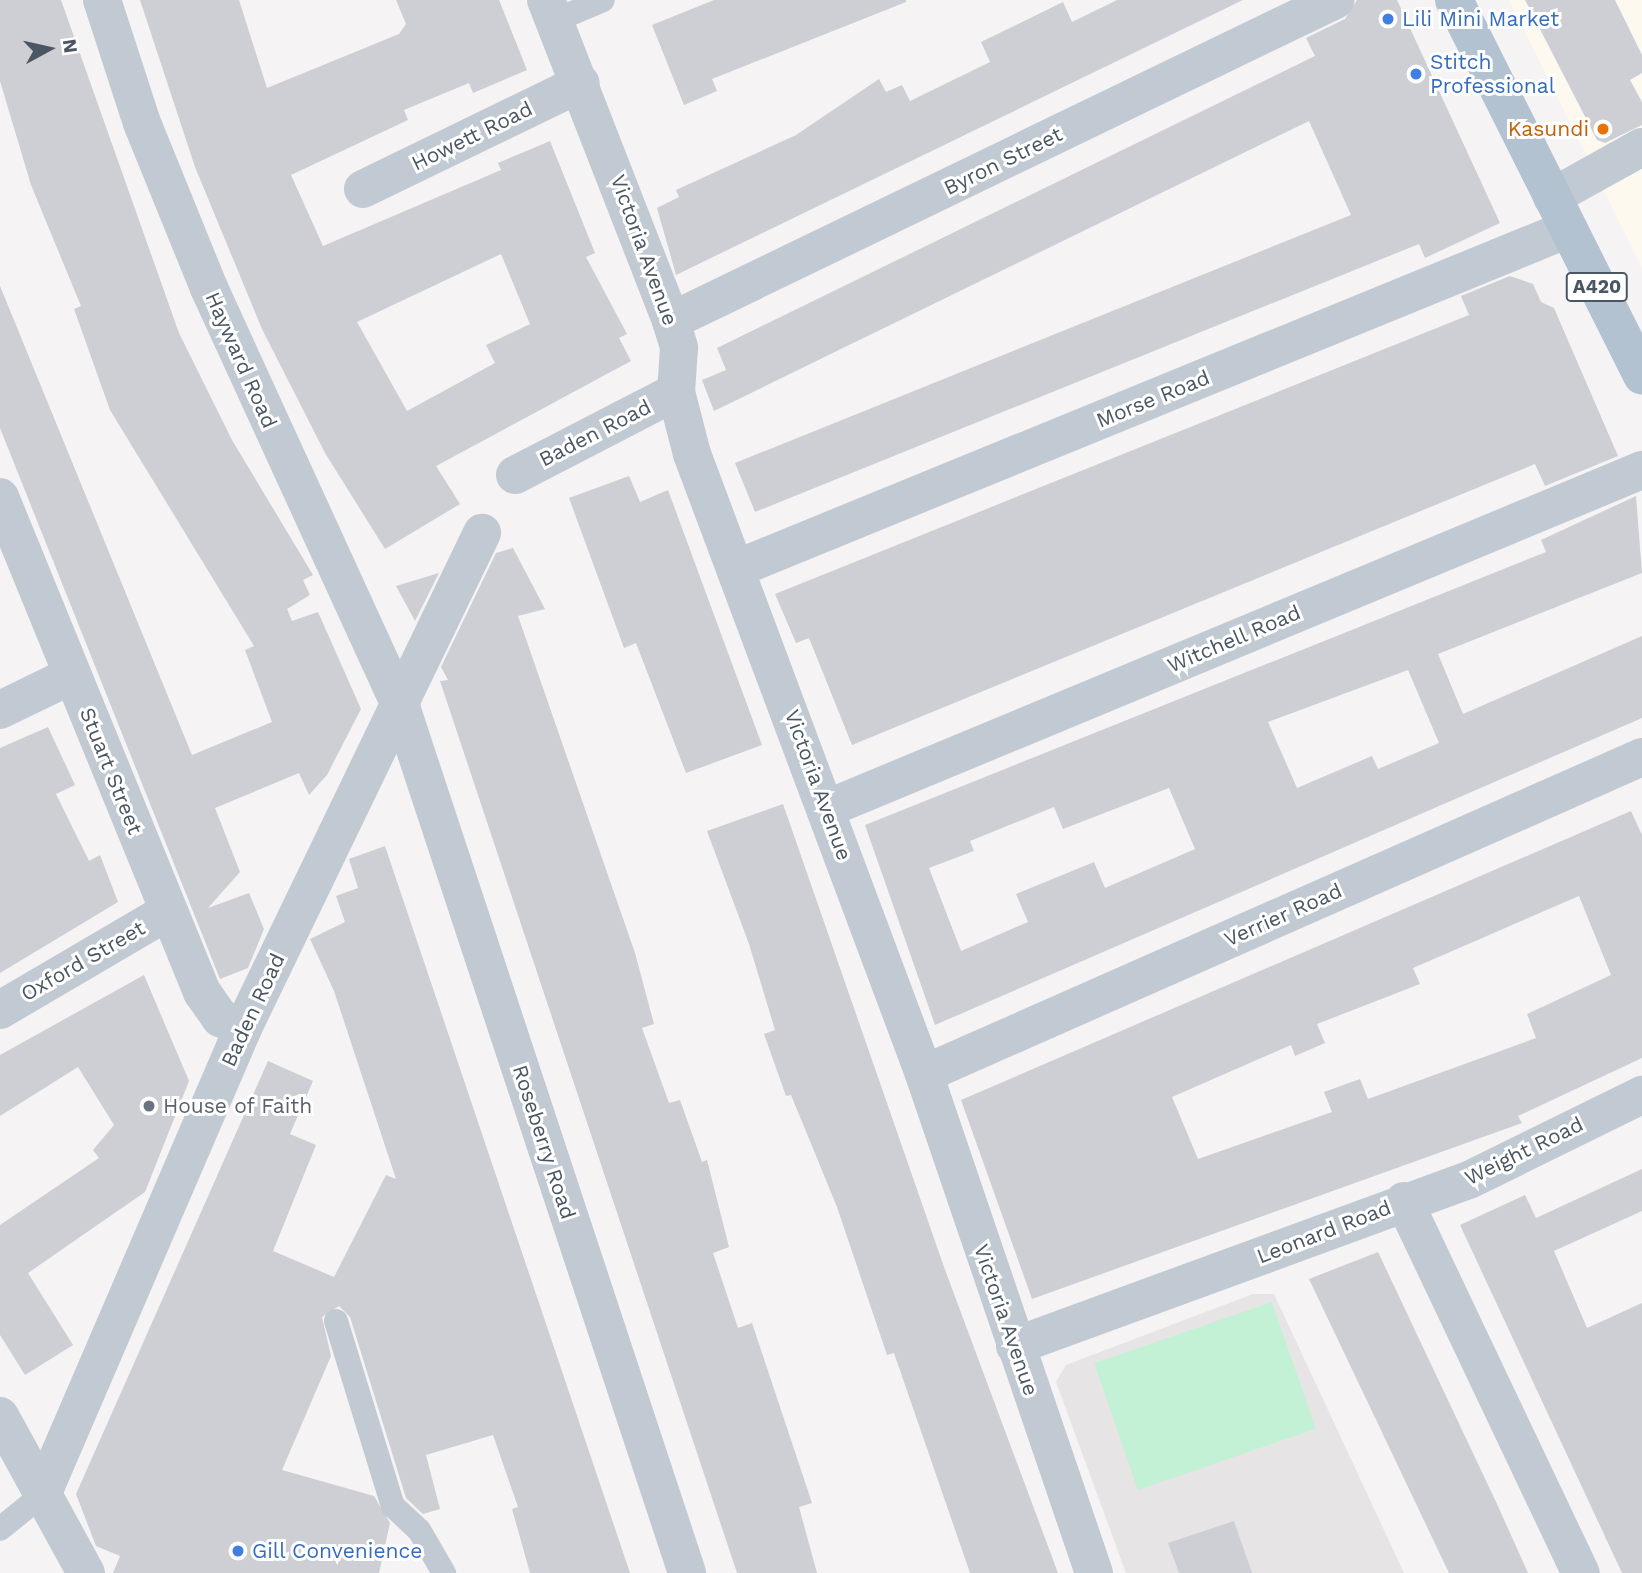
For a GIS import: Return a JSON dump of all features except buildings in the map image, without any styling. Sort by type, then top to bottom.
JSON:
[{"type":"main road","name":"A420","points":[[1454,0],[1642,376]]},
{"type":"street","name":"Hayward Road","points":[[102,0],[142,123],[209,288],[402,710]]},
{"type":"street","name":"Byron Street","points":[[671,321],[1335,0]]},
{"type":"street","name":"Victoria Avenue","points":[[550,11],[581,83],[671,321],[679,348],[676,391],[692,454],[738,569],[924,1074],[1094,1573]]},
{"type":"street","name":"Howett Road","points":[[363,189],[581,83]]},
{"type":"street","name":"Morse Road","points":[[738,569],[1560,213],[1642,147]]},
{"type":"street","name":"Baden Road","points":[[515,475],[676,391]]},
{"type":"street","name":"Witchell Road","points":[[826,809],[1642,470]]},
{"type":"street","name":"Stuart Street","points":[[0,497],[167,912],[202,992],[220,1018],[243,1028]]},
{"type":"street","name":"Baden Road","points":[[42,1495],[243,1028],[402,710],[482,533]]},
{"type":"street","points":[[0,710],[72,675]]},
{"type":"street","name":"Roseberry Road","points":[[402,710],[687,1573]]},
{"type":"street","name":"Verrier Road","points":[[924,1074],[1642,757]]},
{"type":"street","name":"Oxford Street","points":[[0,1010],[167,912]]},
{"type":"street","name":"Weight Road","points":[[1404,1201],[1501,1166],[1642,1095]]},
{"type":"street","name":"Leonard Road","points":[[1015,1346],[1404,1201],[1581,1573]]},
{"type":"street","points":[[0,1416],[86,1573]]},
{"type":"lane","points":[[550,11],[603,0]]},
{"type":"lane","points":[[336,1321],[393,1506],[419,1530],[444,1573]]},
{"type":"lane","points":[[0,1529],[42,1495]]},
{"type":"shaded area","points":[[1509,0],[1642,0],[1642,268]]},
{"type":"shaded area","points":[[1253,1294],[1274,1294],[1404,1573],[1126,1573],[1056,1382],[1066,1365]]},
{"type":"green space","points":[[1272,1302],[1316,1429],[1138,1490],[1094,1363]]},
{"type":"place","name":"Lili Mini Market","points":[[1388,19]]},
{"type":"place","name":"Stitch Professional","points":[[1416,74]]},
{"type":"place","name":"Kasundi","points":[[1603,129]]},
{"type":"place","name":"House of Faith","points":[[149,1106]]},
{"type":"place","name":"Gill Convenience","points":[[238,1551]]}]
